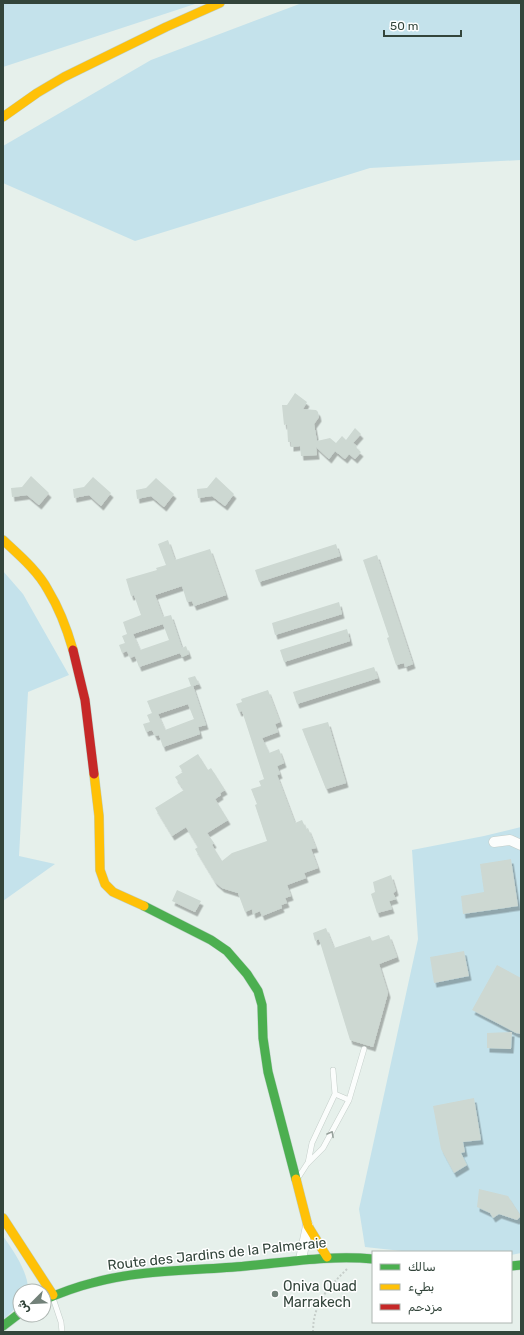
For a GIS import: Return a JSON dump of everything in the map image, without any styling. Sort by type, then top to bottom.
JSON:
[{"type":"street","points":[[3,117],[37,93],[64,77],[166,27],[220,3]]},
{"type":"street","points":[[3,540],[29,565],[48,589],[68,632],[77,662],[85,700],[99,816],[100,870],[105,884],[113,892],[211,940],[227,951],[247,974],[258,991],[262,1006],[263,1038],[268,1072],[296,1180],[308,1226],[327,1257]]},
{"type":"street","points":[[494,842],[510,840],[521,845]]},
{"type":"street","points":[[3,1218],[40,1283]]},
{"type":"street","points":[[301,1259],[308,1226]]},
{"type":"street","name":"Route des Jardins de la Palmeraie","points":[[52,1297],[100,1280],[123,1276],[246,1266],[327,1257],[359,1257],[372,1259]]},
{"type":"street","points":[[3,1326],[12,1319]]},
{"type":"lane","points":[[296,1180],[307,1164],[323,1148],[349,1100],[364,1049]]},
{"type":"lane","points":[[307,1164],[312,1143],[335,1094],[333,1070]]},
{"type":"lane","points":[[335,1094],[349,1100]]},
{"type":"lane","points":[[52,1305],[61,1322],[62,1332]]},
{"type":"path","points":[[313,1332],[313,1324],[317,1306],[326,1291],[359,1257]]},
{"type":"shaded area","points":[[3,3],[198,3],[3,67]]},
{"type":"shaded area","points":[[302,3],[521,3],[521,160],[370,168],[135,241],[3,183],[3,146],[151,60]]},
{"type":"shaded area","points":[[3,571],[23,594],[69,675],[28,692],[19,856],[55,864],[3,901]]},
{"type":"shaded area","points":[[521,827],[521,1253],[512,1255],[512,1251],[402,1251],[365,1247],[359,1209],[418,939],[412,850]]},
{"type":"shaded area","points":[[3,1236],[16,1255],[28,1283],[12,1283],[12,1312],[3,1320]]},
{"type":"building","points":[[295,393],[307,402],[303,409],[316,410],[318,412],[319,417],[314,424],[317,441],[330,438],[336,443],[342,436],[346,440],[355,428],[361,434],[353,443],[361,452],[355,459],[349,454],[345,459],[335,451],[329,459],[316,447],[317,455],[301,456],[300,446],[291,447],[291,442],[288,442],[287,424],[284,425],[282,405],[287,405]]},
{"type":"building","points":[[31,476],[49,493],[39,505],[27,495],[12,497],[11,488],[22,487]]},
{"type":"building","points":[[93,477],[111,493],[101,506],[89,495],[74,498],[73,489],[84,487]]},
{"type":"building","points":[[216,477],[234,494],[225,506],[212,496],[198,498],[197,489],[207,488]]},
{"type":"building","points":[[156,478],[174,494],[164,507],[151,496],[137,499],[136,490],[146,488]]},
{"type":"building","points":[[168,540],[175,560],[210,549],[226,595],[194,606],[192,601],[187,602],[182,586],[155,595],[163,617],[171,615],[182,648],[186,646],[189,654],[182,657],[180,653],[139,667],[135,656],[130,658],[127,651],[122,653],[119,645],[125,643],[122,636],[127,634],[123,622],[141,615],[134,595],[131,596],[126,579],[157,570],[156,568],[166,565],[158,544]],"holes":[[[163,624],[169,640],[140,650],[133,634]]]},
{"type":"building","points":[[336,544],[340,556],[259,582],[255,570]]},
{"type":"building","points":[[377,555],[413,664],[405,667],[404,663],[396,665],[387,638],[389,637],[363,560]]},
{"type":"building","points":[[339,602],[342,614],[275,635],[272,623]]},
{"type":"building","points":[[347,629],[350,641],[284,662],[280,650]]},
{"type":"building","points":[[374,667],[378,678],[297,704],[293,692]]},
{"type":"building","points":[[195,676],[199,684],[193,686],[206,725],[198,727],[200,734],[163,747],[159,735],[155,736],[152,730],[146,732],[143,724],[150,722],[147,715],[152,713],[147,701],[191,686],[188,678]],"holes":[[[188,704],[194,719],[165,730],[158,714]]]},
{"type":"building","points":[[268,690],[280,722],[275,724],[278,732],[262,738],[269,753],[279,749],[284,763],[277,766],[280,774],[277,775],[295,823],[302,820],[306,829],[308,828],[316,848],[311,849],[318,868],[304,873],[306,878],[287,885],[291,896],[285,898],[287,903],[281,905],[282,908],[262,916],[260,911],[253,914],[252,909],[245,912],[238,893],[222,888],[215,882],[195,849],[198,847],[186,827],[172,836],[155,808],[184,790],[175,777],[183,772],[179,766],[198,754],[208,770],[211,768],[225,790],[215,799],[228,820],[207,833],[214,843],[212,845],[222,861],[232,853],[267,841],[255,805],[257,804],[251,789],[261,786],[259,781],[264,779],[242,711],[239,712],[236,704],[242,702],[241,699]]},
{"type":"building","points":[[328,722],[346,783],[326,789],[302,729]]},
{"type":"building","points":[[511,859],[518,906],[463,914],[461,896],[484,892],[480,864]]},
{"type":"building","points":[[391,875],[396,891],[393,893],[396,899],[389,901],[392,909],[377,913],[371,894],[375,892],[373,882]]},
{"type":"building","points":[[177,890],[201,901],[195,912],[172,901]]},
{"type":"building","points":[[326,928],[334,948],[370,936],[372,941],[389,935],[397,957],[379,964],[388,993],[373,1047],[350,1040],[319,939],[315,941],[313,933]]},
{"type":"building","points":[[464,951],[469,976],[434,983],[430,957]]},
{"type":"building","points":[[497,965],[521,978],[521,1034],[516,1033],[472,1010]]},
{"type":"building","points":[[512,1032],[511,1049],[487,1048],[487,1033]]},
{"type":"building","points":[[474,1098],[481,1140],[463,1142],[465,1152],[461,1153],[467,1165],[454,1173],[441,1149],[433,1106]]},
{"type":"building","points":[[479,1189],[508,1196],[521,1216],[517,1220],[499,1214],[493,1218],[490,1213],[477,1207]]},
{"type":"traffic: fast","points":[[144,906],[211,940],[227,951],[247,974],[258,991],[262,1005],[263,1038],[268,1072],[296,1179]]},
{"type":"traffic: fast","points":[[52,1297],[68,1290],[111,1278],[130,1275],[227,1268],[325,1258],[372,1259]]},
{"type":"traffic: fast","points":[[512,1266],[521,1265]]},
{"type":"traffic: fast","points":[[3,1326],[12,1319]]},
{"type":"traffic: slow","points":[[3,117],[37,93],[64,77],[166,27],[220,3]]},
{"type":"traffic: slow","points":[[3,540],[28,564],[44,583],[59,611],[73,650]]},
{"type":"traffic: slow","points":[[94,774],[99,816],[100,870],[105,884],[113,892],[144,906]]},
{"type":"traffic: slow","points":[[296,1179],[308,1226],[327,1257]]},
{"type":"traffic: slow","points":[[3,1218],[53,1295]]},
{"type":"traffic: jam","points":[[73,650],[85,700],[94,774]]},
{"type":"place","name":"Oniva Quad Marrakech","points":[[275,1294]]}]
